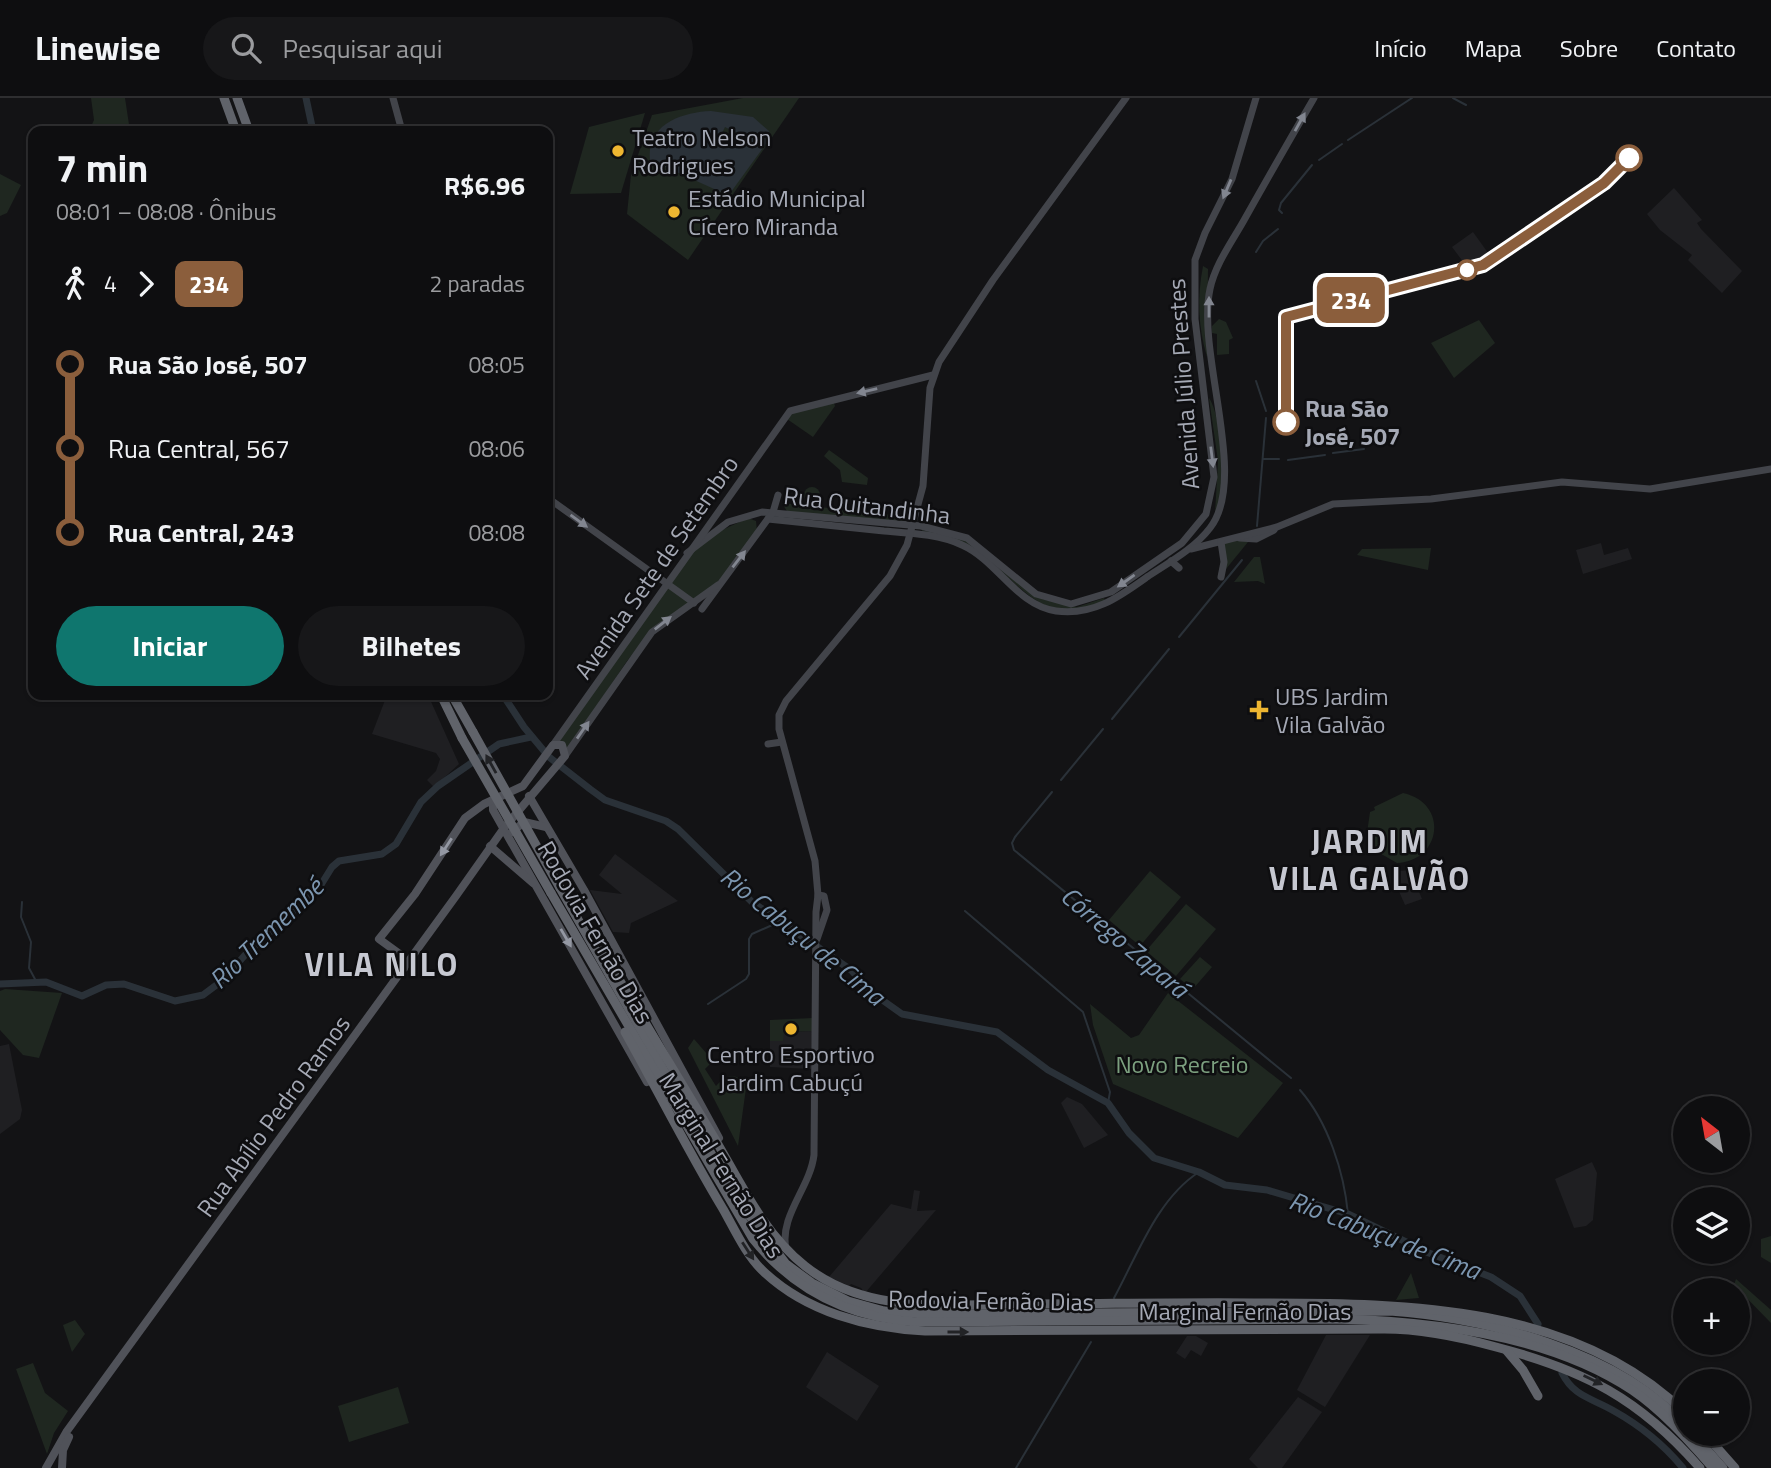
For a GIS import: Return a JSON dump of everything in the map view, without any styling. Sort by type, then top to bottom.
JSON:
[{"type":"highway","points":[[224,98],[234,126]]},
{"type":"highway","points":[[237,98],[247,126]]},
{"type":"highway","name":"Rodovia Fernão Dias","points":[[443,700],[462,738],[551,893],[753,1239],[791,1279],[834,1304],[868,1316],[917,1322],[1335,1319],[1398,1320],[1461,1330],[1576,1361],[1616,1380],[1670,1421],[1713,1468]]},
{"type":"highway","name":"Rodovia Fernão Dias","points":[[456,700],[737,1199],[786,1264],[829,1293],[868,1308],[924,1314],[1390,1311],[1418,1314],[1524,1337],[1579,1354],[1638,1385],[1673,1416]]},
{"type":"highway","name":"Marginal Fernão Dias","points":[[562,890],[575,905],[764,1223],[786,1249],[816,1275],[844,1289],[881,1301],[911,1304],[1367,1303],[1423,1306],[1559,1338],[1611,1359],[1640,1376],[1673,1403]]},
{"type":"highway","points":[[592,964],[680,1134]]},
{"type":"highway","name":"Marginal Fernão Dias","points":[[680,1134],[761,1270],[817,1306],[856,1322],[897,1330],[937,1332],[1395,1329],[1452,1336],[1552,1362],[1609,1388],[1655,1421],[1700,1468]]},
{"type":"highway","points":[[1505,1349],[1523,1370],[1538,1396]]},
{"type":"highway","points":[[1704,1446],[1723,1468]]},
{"type":"highway","points":[[1716,1446],[1735,1468]]},
{"type":"main road","points":[[393,98],[401,126]]},
{"type":"main road","points":[[786,1249],[783,1233],[811,1176],[814,1155],[818,895],[813,849],[782,742],[778,721],[782,707],[890,576],[912,534],[926,464],[933,376],[975,306],[1126,98]]},
{"type":"main road","name":"Avenida Júlio Prestes","points":[[1188,547],[1206,514],[1214,477],[1195,319],[1195,260],[1205,233],[1232,179],[1256,98]]},
{"type":"main road","name":"Avenida Júlio Prestes","points":[[1188,547],[1209,530],[1217,517],[1225,477],[1212,375],[1210,287],[1248,213],[1314,98]]},
{"type":"main road","name":"Avenida Sete de Setembro","points":[[552,746],[790,411],[933,376]]},
{"type":"main road","points":[[1188,547],[1219,542],[1277,527],[1309,515],[1367,502],[1431,499],[1562,482],[1650,489],[1771,469]]},
{"type":"main road","points":[[702,609],[771,516],[777,497],[788,513]]},
{"type":"main road","points":[[553,502],[694,603]]},
{"type":"main road","name":"Rua Quitandinha","points":[[771,516],[788,513],[914,525],[967,538],[988,552],[1027,588],[1048,600],[1071,604],[1111,592],[1188,547]]},
{"type":"main road","points":[[744,515],[757,520],[759,532]]},
{"type":"main road","name":"Rua Quitandinha","points":[[687,553],[716,530],[744,515],[912,534],[961,544],[989,563],[1034,604],[1055,611],[1071,612],[1104,605],[1188,547]]},
{"type":"main road","points":[[1217,517],[1224,562],[1221,578]]},
{"type":"main road","points":[[1171,561],[1179,568]]},
{"type":"main road","points":[[564,757],[652,632],[718,585]]},
{"type":"main road","points":[[584,701],[594,706],[601,704]]},
{"type":"main road","points":[[768,744],[782,742]]},
{"type":"main road","points":[[404,968],[401,955],[379,939],[415,894],[465,818],[477,807],[523,786],[552,746],[564,747],[564,757]]},
{"type":"main road","name":"Rua Abílio Pedro Ramos","points":[[74,1424],[490,846],[564,757]]},
{"type":"main road","points":[[529,796],[717,1134],[723,1154]]},
{"type":"main road","name":"Marginal Fernão Dias","points":[[493,800],[491,805],[510,839],[680,1134]]},
{"type":"main road","points":[[510,839],[514,827],[524,822],[539,823],[548,828]]},
{"type":"main road","points":[[490,846],[517,872],[536,885]]},
{"type":"main road","points":[[817,941],[825,922],[827,900],[818,895]]},
{"type":"main road","points":[[816,912],[825,922]]},
{"type":"main road","points":[[401,955],[415,951]]},
{"type":"main road","points":[[764,1223],[775,1230],[787,1223]]},
{"type":"main road","points":[[46,1468],[74,1424]]},
{"type":"main road","points":[[62,1468],[63,1450],[74,1424]]},
{"type":"shaded area","points":[[700,112],[753,117],[769,131],[768,141],[731,192],[723,193],[650,160],[650,148],[660,129],[678,117]],"holes":[[[725,127],[737,133],[731,145],[727,144],[721,135]]]},
{"type":"shaded area","points":[[1674,188],[1702,220],[1697,223],[1701,229],[1742,271],[1722,293],[1688,260],[1692,255],[1660,230],[1647,214]]},
{"type":"shaded area","points":[[1473,232],[1491,257],[1467,267],[1452,247]]},
{"type":"shaded area","points":[[1601,543],[1604,555],[1628,548],[1632,559],[1583,574],[1576,550]]},
{"type":"shaded area","points":[[385,700],[430,700],[459,764],[434,787],[427,780],[436,771],[440,759],[436,753],[372,734]]},
{"type":"shaded area","points":[[615,854],[678,901],[631,923],[629,933],[613,932],[590,890],[622,894],[599,875]]},
{"type":"shaded area","points":[[1410,870],[1422,899],[1405,905],[1397,887],[1399,871]]},
{"type":"shaded area","points":[[812,1031],[811,1069],[770,1067],[770,1041],[783,1041],[783,1032]]},
{"type":"shaded area","points":[[9,1044],[22,1110],[20,1119],[0,1134],[0,1046]]},
{"type":"shaded area","points":[[1067,1097],[1082,1104],[1108,1135],[1084,1148],[1061,1103]]},
{"type":"shaded area","points":[[1592,1162],[1597,1173],[1593,1220],[1586,1226],[1574,1228],[1555,1179]]},
{"type":"shaded area","points":[[914,1190],[920,1191],[917,1211],[936,1210],[865,1293],[861,1288],[829,1277],[891,1204],[911,1209]]},
{"type":"shaded area","points":[[1326,1335],[1370,1335],[1325,1407],[1297,1390]]},
{"type":"shaded area","points":[[1187,1336],[1196,1336],[1208,1343],[1201,1356],[1191,1350],[1185,1359],[1176,1353]]},
{"type":"shaded area","points":[[827,1352],[879,1386],[857,1421],[806,1387]]},
{"type":"shaded area","points":[[1298,1397],[1322,1412],[1282,1468],[1258,1468],[1249,1459]]},
{"type":"green space","points":[[91,98],[125,98],[129,126],[91,126],[94,120]]},
{"type":"green space","points":[[743,98],[799,98],[688,260],[627,214],[631,175],[652,115]]},
{"type":"green space","points":[[645,113],[621,193],[570,194],[589,127]]},
{"type":"green space","points":[[0,174],[21,185],[7,213],[0,216]]},
{"type":"green space","points":[[1203,266],[1208,269],[1207,357],[1199,312]]},
{"type":"green space","points":[[1219,319],[1226,322],[1233,338],[1229,340],[1229,354],[1217,355],[1217,334],[1212,333],[1212,326]]},
{"type":"green space","points":[[1479,320],[1495,343],[1454,378],[1431,343]]},
{"type":"green space","points":[[1209,398],[1219,429],[1223,471],[1222,495],[1215,513],[1218,461]]},
{"type":"green space","points":[[833,400],[835,406],[813,437],[787,419],[792,411]]},
{"type":"green space","points":[[829,450],[868,478],[867,485],[842,482],[840,470],[824,456]]},
{"type":"green space","points":[[812,487],[818,489],[818,501],[812,503],[806,501],[804,495],[806,489]]},
{"type":"green space","points":[[782,503],[912,517],[911,525],[788,513]]},
{"type":"green space","points":[[748,518],[756,521],[757,531],[719,583],[653,628],[627,661],[567,750],[558,742],[693,552],[720,531]]},
{"type":"green space","points":[[922,530],[959,537],[975,545],[1042,599],[1077,607],[1104,598],[1106,603],[1083,609],[1063,610],[1047,606],[1032,598],[974,550],[922,534]]},
{"type":"green space","points":[[1238,538],[1248,542],[1226,569],[1223,543]]},
{"type":"green space","points":[[1431,548],[1428,570],[1357,555],[1362,549]]},
{"type":"green space","points":[[1254,557],[1260,557],[1265,584],[1258,581],[1234,582]]},
{"type":"green space","points":[[1403,793],[1418,799],[1428,808],[1434,831],[1431,843],[1423,853],[1412,860],[1397,863],[1369,847],[1367,833],[1370,812],[1375,810],[1374,807]]},
{"type":"green space","points":[[1150,871],[1181,897],[1140,946],[1109,920]]},
{"type":"green space","points":[[1186,904],[1216,929],[1176,976],[1146,951]]},
{"type":"green space","points":[[1200,957],[1212,967],[1193,989],[1180,979]]},
{"type":"green space","points":[[5,989],[62,993],[39,1058],[23,1055],[0,1030],[0,991]]},
{"type":"green space","name":"Novo Recreio","points":[[1168,993],[1283,1083],[1238,1138],[1113,1084],[1093,1025],[1090,1004],[1131,1038],[1139,1035]]},
{"type":"green space","name":"Centro Esportivo Jardim Cabuçú","points":[[813,1018],[812,1031],[784,1032],[783,1041],[770,1041],[770,1020]]},
{"type":"green space","points":[[694,1039],[713,1061],[705,1069],[716,1086],[729,1076],[747,1081],[738,1146],[688,1048]]},
{"type":"green space","points":[[1771,1236],[1771,1263],[1761,1257],[1761,1239]]},
{"type":"green space","points":[[1411,1273],[1419,1298],[1396,1300]]},
{"type":"green space","points":[[1750,1291],[1771,1310],[1771,1323],[1750,1301]]},
{"type":"green space","points":[[75,1320],[85,1334],[72,1352],[63,1325]]},
{"type":"green space","points":[[33,1363],[45,1393],[68,1411],[54,1433],[47,1454],[16,1369]]},
{"type":"green space","points":[[398,1387],[409,1423],[349,1442],[338,1406]]},
{"type":"waterway","name":"Rio Cabuçu de Cima","points":[[306,98],[312,126]]},
{"type":"waterway","name":"Córrego Zapará","points":[[1348,140],[1412,98]]},
{"type":"waterway","points":[[1453,98],[1466,105]]},
{"type":"waterway","name":"Córrego Zapará","points":[[1319,160],[1342,144]]},
{"type":"waterway","name":"Córrego Zapará","points":[[1282,213],[1279,210],[1281,203],[1312,165]]},
{"type":"waterway","name":"Córrego Zapará","points":[[1256,252],[1263,241],[1278,229]]},
{"type":"waterway","name":"Córrego Zapará","points":[[1256,381],[1266,411]]},
{"type":"waterway","name":"Córrego Zapará","points":[[1257,526],[1266,418]]},
{"type":"waterway","points":[[1333,453],[1364,449]]},
{"type":"waterway","points":[[1288,460],[1325,455]]},
{"type":"waterway","points":[[1263,459],[1279,459]]},
{"type":"waterway","name":"Córrego Zapará","points":[[1179,637],[1242,560]]},
{"type":"waterway","name":"Córrego Zapará","points":[[1112,719],[1169,649]]},
{"type":"waterway","name":"Rio Cabuçu de Cima","points":[[506,700],[549,757],[605,800],[666,821],[678,829],[752,902],[851,970],[871,992],[902,1014],[997,1032],[1048,1070],[1108,1103],[1129,1133],[1154,1158],[1199,1172],[1225,1185],[1267,1190],[1348,1214],[1429,1253],[1491,1277],[1520,1296],[1538,1324]]},
{"type":"waterway","name":"Córrego Zapará","points":[[1061,780],[1103,729]]},
{"type":"waterway","name":"Rio Tremembé","points":[[0,984],[46,982],[82,996],[106,985],[124,984],[175,1001],[203,995],[223,980],[245,955],[319,888],[339,861],[382,854],[396,844],[421,802],[438,786],[499,744],[531,737]]},
{"type":"waterway","name":"Córrego Zapará","points":[[1052,792],[1015,837],[1012,843],[1014,850],[1291,1078]]},
{"type":"waterway","points":[[22,902],[21,917],[31,942],[29,968],[36,981]]},
{"type":"waterway","points":[[965,911],[1083,1012],[1110,1092],[1108,1103]]},
{"type":"waterway","points":[[708,1004],[746,979],[749,974],[749,939],[752,934],[779,922]]},
{"type":"waterway","name":"Córrego Zapará","points":[[1300,1090],[1319,1117],[1333,1148],[1343,1181],[1348,1214]]},
{"type":"waterway","points":[[1114,1298],[1149,1229],[1171,1197],[1199,1172]]},
{"type":"waterway","points":[[1016,1468],[1091,1342]]},
{"type":"waterway","name":"Rio Cabuçu de Cima","points":[[1562,1373],[1578,1392],[1642,1429],[1683,1468]]},
{"type":"bus line","name":"234","points":[[1286,422],[1286,317],[1483,265],[1604,183],[1629,158]]},
{"type":"place","name":"Teatro Nelson Rodrigues","points":[[618,151]]},
{"type":"place","name":"Estádio Municipal Cícero Miranda","points":[[674,212]]},
{"type":"place","name":"Rua São José, 507","points":[[1286,422]]},
{"type":"place","name":"UBS Jardim Vila Galvão","points":[[1259,710]]},
{"type":"place","name":"Centro Esportivo Jardim Cabuçú","points":[[791,1029]]},
{"type":"district","name":"JARDIM VILA GALVÃO","points":[[1370,860]]},
{"type":"district","name":"VILA NILO","points":[[382,964]]}]
